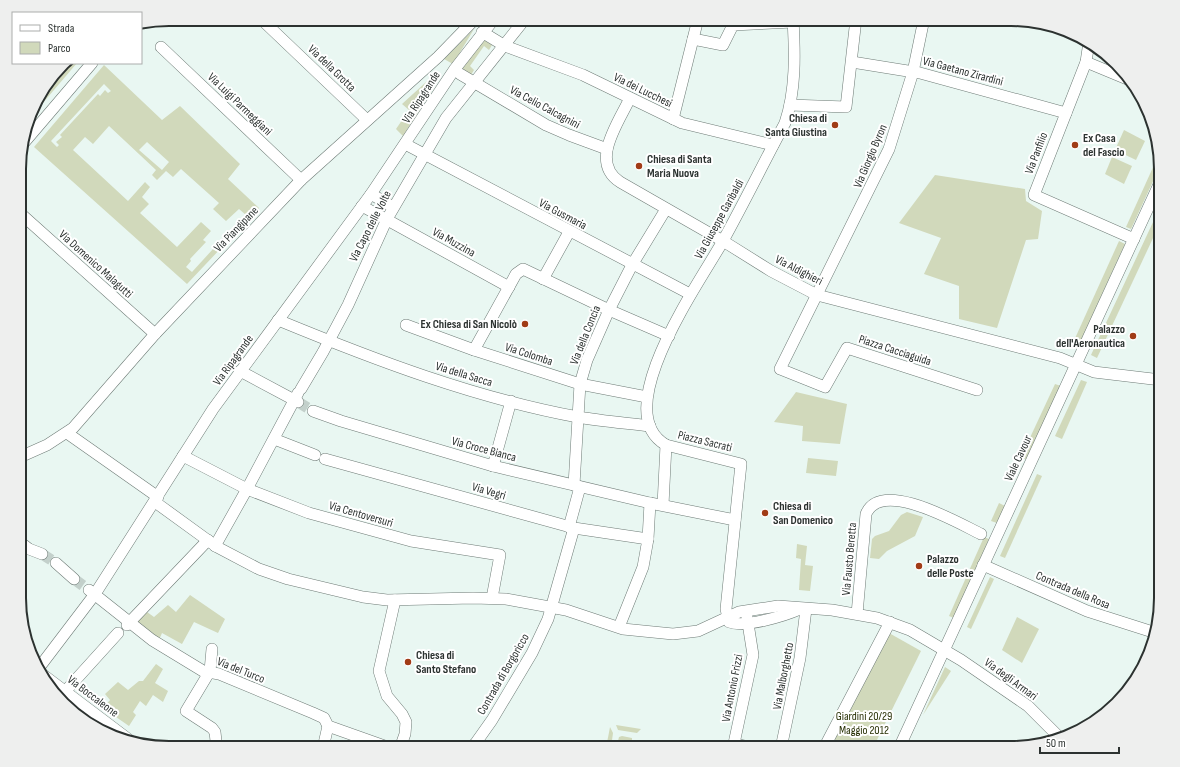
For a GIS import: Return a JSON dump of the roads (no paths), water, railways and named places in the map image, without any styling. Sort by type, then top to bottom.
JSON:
[{"type":"street","name":"Via della Grotta","points":[[268,26],[367,120]]},
{"type":"street","name":"Via Piangipane","points":[[26,454],[47,445],[67,433],[91,409],[155,334],[301,180],[438,57],[468,26]]},
{"type":"street","points":[[482,32],[488,26]]},
{"type":"street","name":"Via Capo delle Volte","points":[[128,624],[211,543],[248,489],[329,341],[393,207],[446,118],[520,26]]},
{"type":"street","points":[[673,119],[697,26]]},
{"type":"street","points":[[694,39],[723,46],[733,26]]},
{"type":"street","name":"Via Giuseppe Garibaldi","points":[[650,426],[647,398],[658,358],[690,294],[723,241],[784,123],[790,105],[795,60],[793,26]]},
{"type":"street","points":[[790,105],[846,107],[855,26]]},
{"type":"street","name":"Via Giorgio Byron","points":[[780,369],[886,156],[902,112],[913,72],[923,26]]},
{"type":"street","name":"Via dei Lucchesi","points":[[482,32],[504,46],[583,75],[673,119],[693,126],[773,145]]},
{"type":"street","name":"Via Ripagrande","points":[[42,664],[157,500],[213,409],[371,194],[457,72],[482,32]]},
{"type":"street","name":"Via Luigi Parmeggiani","points":[[161,48],[301,180]]},
{"type":"street","name":"Via Panfilio","points":[[1088,49],[1086,62],[1034,195],[1134,239]]},
{"type":"street","name":"Via Gaetano Zirardini","points":[[852,62],[913,72],[1066,113]]},
{"type":"street","points":[[1086,62],[1120,76]]},
{"type":"street","points":[[30,135],[91,64]]},
{"type":"street","name":"Via Celio Calcagnini","points":[[457,72],[546,125],[569,136],[607,149]]},
{"type":"street","name":"Via Aldighieri","points":[[630,98],[611,136],[607,149],[608,169],[615,179],[723,241],[771,271],[817,295],[1060,358],[1094,372],[1154,379]]},
{"type":"street","name":"Via Gusmaria","points":[[405,144],[569,232],[690,294]]},
{"type":"street","points":[[371,194],[393,207]]},
{"type":"street","name":"Viale Cavour","points":[[902,741],[1154,195]]},
{"type":"street","name":"Via Muzzina","points":[[362,206],[509,287]]},
{"type":"street","name":"Via della Concia","points":[[571,527],[577,486],[580,384],[587,360],[609,310],[632,265],[666,208]]},
{"type":"street","name":"Via Domenico Malagutti","points":[[26,218],[155,334]]},
{"type":"street","points":[[543,279],[569,232]]},
{"type":"street","points":[[474,350],[520,269],[526,270],[609,310],[669,336]]},
{"type":"street","name":"Via della Sacca","points":[[278,320],[329,341],[429,377],[511,401],[578,417],[650,426]]},
{"type":"street","name":"Via Colomba","points":[[406,325],[474,350],[580,384],[647,398]]},
{"type":"street","name":"Piazza Cacciaguida","points":[[780,369],[825,387],[847,348],[977,390]]},
{"type":"street","points":[[240,372],[298,396]]},
{"type":"street","points":[[493,466],[511,401]]},
{"type":"street","name":"Via Croce Bianca","points":[[313,411],[341,421],[493,466],[650,503]]},
{"type":"street","points":[[650,426],[656,437],[666,445]]},
{"type":"street","name":"Via degli Armari","points":[[67,433],[157,500],[211,543],[259,569],[288,580],[340,593],[395,600],[492,598],[553,607],[619,628],[645,632],[684,634],[710,626],[726,617],[747,610],[778,606],[857,614],[890,622],[910,630],[944,649],[1016,697],[1037,714],[1055,734]]},
{"type":"street","name":"Via Vegri","points":[[274,439],[320,457],[571,527],[648,539]]},
{"type":"street","name":"Piazza Sacrati","points":[[663,505],[666,445],[741,464],[726,600],[726,617]]},
{"type":"street","name":"Via Centoversuri","points":[[183,456],[248,489],[309,513],[404,539],[500,555],[492,598]]},
{"type":"street","name":"Via Fausto Beretta","points":[[857,614],[866,514],[872,506],[888,500],[917,505],[981,534]]},
{"type":"street","points":[[619,628],[640,577],[648,539],[650,503],[735,520]]},
{"type":"street","name":"Contrada di Borgoricco","points":[[477,741],[496,713],[533,650],[553,607],[571,527]]},
{"type":"street","points":[[26,547],[42,554]]},
{"type":"street","points":[[56,563],[74,579]]},
{"type":"street","name":"Contrada della Rosa","points":[[983,565],[1087,611],[1150,631]]},
{"type":"street","name":"Via del Turco","points":[[92,592],[128,624],[203,671],[210,671],[313,713],[324,718],[328,726],[370,741]]},
{"type":"street","points":[[395,600],[379,671],[387,696],[402,714],[406,722],[402,741]]},
{"type":"street","points":[[726,600],[732,608],[747,610]]},
{"type":"street","points":[[726,617],[730,623],[748,623],[790,614],[803,609]]},
{"type":"street","name":"Via Malborghetto","points":[[782,741],[800,658],[803,609]]},
{"type":"street","name":"Via Antonio Frizzi","points":[[735,741],[752,655],[747,610]]},
{"type":"street","points":[[828,741],[890,622]]},
{"type":"street","points":[[63,694],[118,633]]},
{"type":"street","points":[[212,649],[210,671],[186,711],[200,724],[214,730],[216,741]]},
{"type":"street","name":"Via Boccaleone","points":[[63,694],[115,730]]},
{"type":"street","points":[[325,741],[328,726]]},
{"type":"tunnel","points":[[298,402],[313,411]]},
{"type":"tunnel","points":[[42,554],[56,563]]},
{"type":"tunnel","points":[[74,579],[89,590]]},
{"type":"place","name":"Chiesa di Santa Giustina","points":[[835,125]]},
{"type":"place","name":"Ex Casa del Fascio","points":[[1075,145]]},
{"type":"place","name":"Chiesa di Santa Maria Nuova","points":[[639,166]]},
{"type":"place","name":"Ex Chiesa di San Nicolò","points":[[525,324]]},
{"type":"place","name":"Palazzo dell'Aeronautica","points":[[1133,336]]},
{"type":"place","name":"Chiesa di San Domenico","points":[[765,513]]},
{"type":"place","name":"Palazzo delle Poste","points":[[919,566]]},
{"type":"place","name":"Chiesa di Santo Stefano","points":[[408,662]]},
{"type":"park label","name":"Giardini 20/29 Maggio 2012","points":[[864,723]]}]
